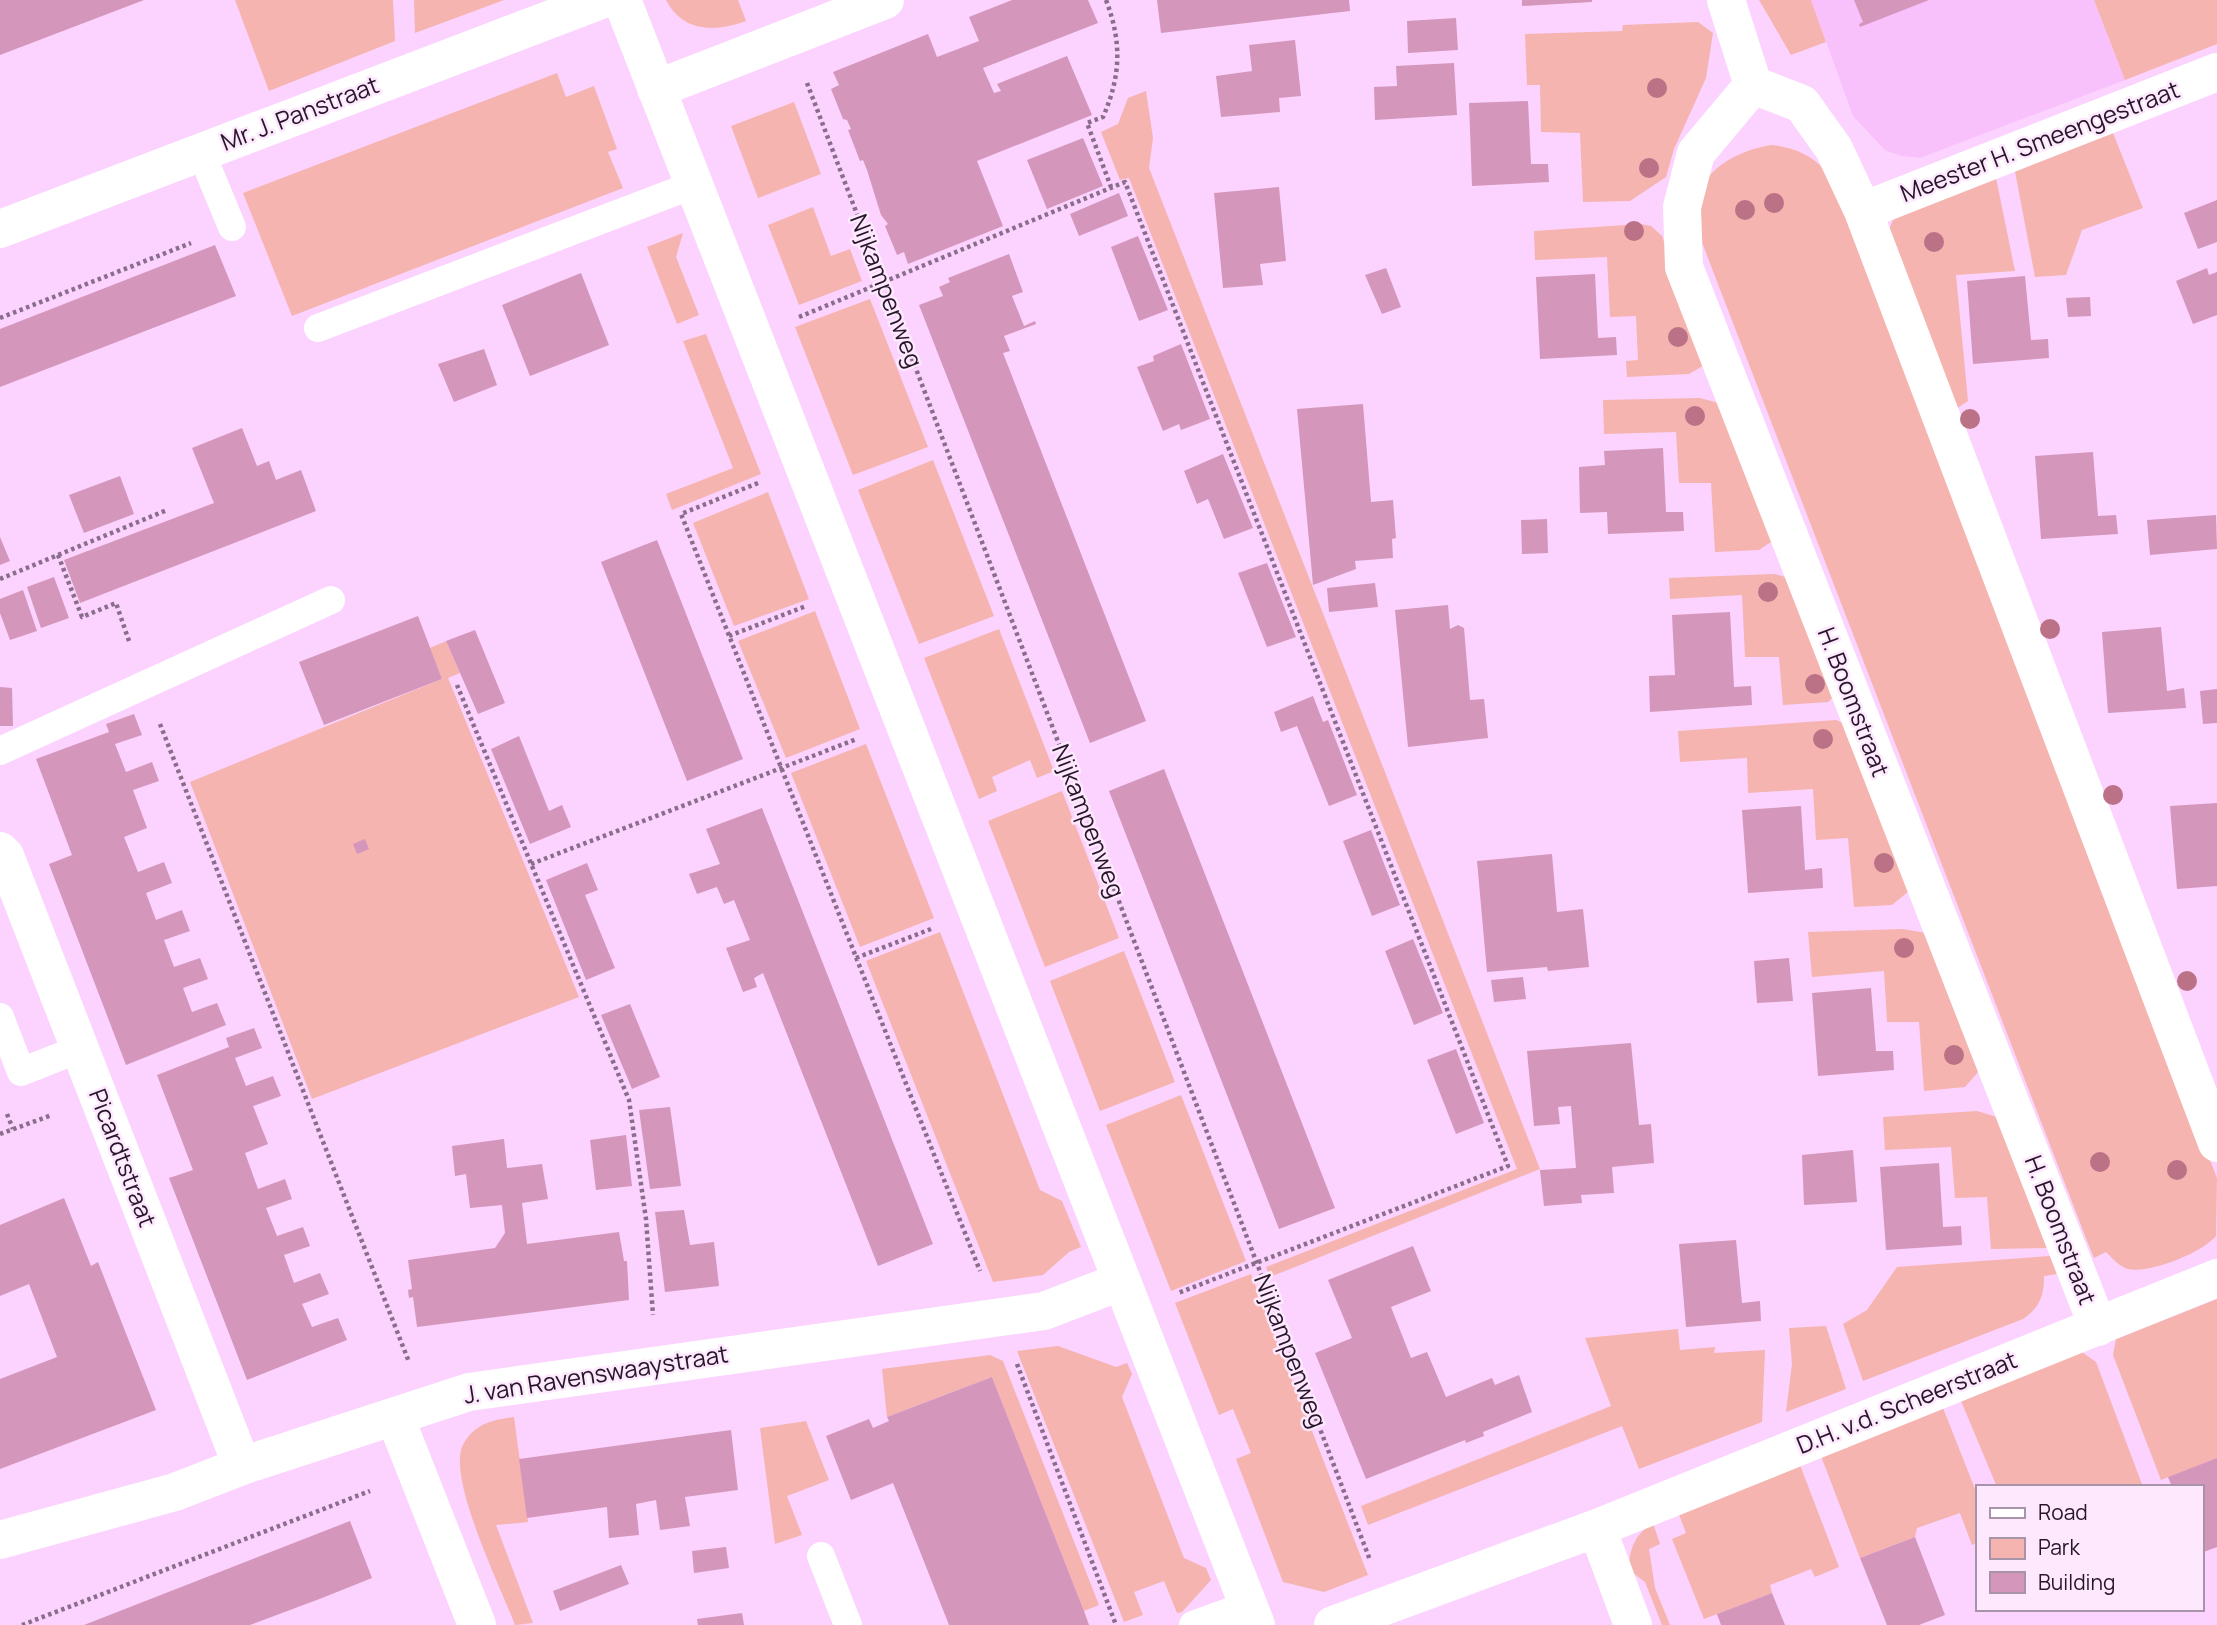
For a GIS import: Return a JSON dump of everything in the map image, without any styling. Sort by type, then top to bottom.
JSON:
[{"type":"street","name":"Mr. J. Panstraat","points":[[0,229],[601,0]]},
{"type":"street","points":[[622,0],[1252,1615]]},
{"type":"street","points":[[656,89],[884,0]]},
{"type":"street","points":[[1726,0],[1753,85],[1801,104],[1834,149],[1863,211],[2217,1143]]},
{"type":"street","name":"Meester H. Smeengestraat","points":[[1863,211],[2217,72]]},
{"type":"street","name":"H. Boomstraat","points":[[1753,85],[1696,153],[1682,206],[1684,267],[2098,1327]]},
{"type":"street","name":"Picardtstraat","points":[[0,851],[5,856],[242,1466]]},
{"type":"street","name":"D.H. v.d. Scheerstraat","points":[[1333,1625],[1597,1528],[2217,1278]]},
{"type":"street","name":"J. van Ravenswaaystraat","points":[[0,1540],[175,1492],[242,1466],[469,1392],[999,1318],[1128,1296]]},
{"type":"street","points":[[410,1412],[417,1475],[477,1625]]},
{"type":"street","points":[[1597,1528],[1633,1625]]},
{"type":"lane","points":[[201,152],[232,227]]},
{"type":"lane","points":[[318,328],[693,185]]},
{"type":"lane","points":[[0,751],[331,600]]},
{"type":"lane","points":[[0,1017],[21,1072],[79,1049]]},
{"type":"lane","points":[[821,1556],[848,1625]]},
{"type":"lane","points":[[1193,1625],[1252,1615]]},
{"type":"path","points":[[1106,0],[1117,29],[1117,65],[1112,97],[1103,117],[1087,123],[1111,187]]},
{"type":"path","name":"Nijkampenweg","points":[[789,37],[1388,1605]]},
{"type":"path","points":[[752,335],[1125,182],[1508,1166],[1256,1261],[1128,1296]]},
{"type":"path","points":[[0,318],[232,227]]},
{"type":"path","points":[[803,465],[681,514],[999,1318],[1116,1625]]},
{"type":"path","points":[[0,579],[167,510]]},
{"type":"path","points":[[58,555],[82,617],[116,603],[410,1412]]},
{"type":"path","points":[[729,636],[852,589]]},
{"type":"path","points":[[457,685],[629,1101],[646,1219],[657,1365]]},
{"type":"path","points":[[531,864],[903,722]]},
{"type":"path","points":[[856,958],[978,911]]},
{"type":"path","points":[[22,1625],[315,1510],[417,1475]]},
{"type":"shaded area","points":[[1811,0],[2094,0],[2125,80],[1920,158],[1902,156],[1886,151],[1853,116]]},
{"type":"green space","points":[[235,0],[393,0],[395,41],[269,91]]},
{"type":"green space","points":[[414,0],[504,0],[415,33]]},
{"type":"green space","points":[[666,0],[738,0],[746,21],[723,27],[701,27],[681,19]]},
{"type":"green space","points":[[1759,0],[1811,0],[1826,42],[1791,55]]},
{"type":"green space","points":[[2094,0],[2217,0],[2217,44],[2125,80]]},
{"type":"green space","points":[[1698,22],[1713,33],[1706,78],[1674,149],[1666,177],[1630,201],[1583,202],[1580,133],[1541,132],[1540,85],[1527,85],[1525,34],[1622,31],[1623,25]]},
{"type":"green space","points":[[557,73],[566,97],[594,86],[617,149],[608,152],[623,188],[292,316],[243,193]]},
{"type":"green space","points":[[1146,91],[1153,138],[1149,168],[1540,1169],[1270,1277],[1266,1267],[1517,1169],[1129,178],[1120,180],[1101,132],[1118,124],[1128,98]]},
{"type":"green space","points":[[794,102],[821,174],[758,198],[731,126]]},
{"type":"green space","points":[[2111,128],[2143,208],[2082,230],[2066,275],[2035,277],[2014,166]]},
{"type":"green space","points":[[1771,145],[1806,155],[1820,165],[1833,180],[2217,1178],[2216,1236],[2209,1243],[2175,1261],[2137,1270],[2122,1266],[2106,1252],[2094,1258],[1701,240],[1699,202],[1707,179],[1725,162],[1736,156]]},
{"type":"green space","points":[[1995,173],[2015,271],[1956,275],[1968,401],[1953,411],[1888,232],[1893,220]]},
{"type":"green space","points":[[813,207],[831,256],[850,249],[862,281],[799,305],[768,225]]},
{"type":"green space","points":[[1641,224],[1651,226],[1662,236],[1706,364],[1689,374],[1627,377],[1626,361],[1638,360],[1636,316],[1610,317],[1607,257],[1535,260],[1534,231]]},
{"type":"green space","points":[[683,233],[676,257],[699,315],[677,324],[647,247]]},
{"type":"green space","points":[[870,299],[928,447],[853,475],[795,327]]},
{"type":"green space","points":[[706,334],[761,474],[672,510],[666,494],[733,468],[683,341]]},
{"type":"green space","points":[[1700,398],[1722,404],[1774,540],[1759,550],[1715,552],[1711,483],[1679,483],[1676,432],[1604,434],[1603,400]]},
{"type":"green space","points":[[933,460],[994,616],[919,644],[858,490]]},
{"type":"green space","points":[[768,492],[809,599],[734,626],[693,523]]},
{"type":"green space","points":[[1774,574],[1789,578],[1834,696],[1828,702],[1783,705],[1779,657],[1745,657],[1742,595],[1670,599],[1669,578]]},
{"type":"green space","points":[[815,611],[860,729],[786,758],[738,641]]},
{"type":"green space","points":[[999,629],[1054,771],[1037,778],[1030,760],[992,777],[997,791],[979,799],[924,658]]},
{"type":"green space","points":[[446,641],[460,673],[448,678],[579,997],[312,1099],[190,782],[442,679],[430,648]]},
{"type":"green space","points":[[1836,720],[1845,724],[1909,891],[1892,905],[1854,907],[1848,838],[1816,840],[1813,789],[1748,793],[1747,758],[1680,762],[1678,731]]},
{"type":"green space","points":[[866,744],[934,918],[860,947],[791,773]]},
{"type":"green space","points":[[1062,791],[1119,938],[1045,967],[988,821]]},
{"type":"green space","points":[[1903,929],[1926,933],[1979,1071],[1965,1087],[1924,1091],[1919,1022],[1887,1022],[1884,971],[1812,977],[1808,932]]},
{"type":"green space","points":[[940,932],[1040,1190],[1062,1201],[1081,1247],[1069,1252],[1043,1275],[993,1282],[866,961]]},
{"type":"green space","points":[[1124,951],[1175,1082],[1100,1111],[1050,981]]},
{"type":"green space","points":[[1181,1095],[1246,1261],[1171,1291],[1106,1125]]},
{"type":"green space","points":[[1977,1111],[1997,1117],[2047,1248],[1991,1249],[1987,1197],[1955,1198],[1951,1147],[1885,1150],[1883,1117]]},
{"type":"green space","points":[[2050,1256],[2057,1274],[2044,1276],[2040,1300],[2023,1319],[1863,1381],[1843,1324],[1867,1310],[1897,1267]]},
{"type":"green space","points":[[1251,1274],[1368,1575],[1324,1592],[1283,1582],[1236,1459],[1251,1453],[1233,1409],[1219,1415],[1175,1303]]},
{"type":"green space","points":[[2217,1299],[2217,1458],[2161,1480],[2113,1355],[2116,1339]]},
{"type":"green space","points":[[1826,1326],[1846,1389],[1786,1412],[1792,1364],[1789,1328]]},
{"type":"green space","points":[[1678,1329],[1680,1350],[1715,1347],[1714,1353],[1765,1350],[1762,1422],[1639,1469],[1622,1426],[1368,1525],[1361,1506],[1611,1406],[1585,1338]]},
{"type":"green space","points":[[1058,1346],[1116,1367],[1127,1363],[1132,1374],[1122,1397],[1184,1558],[1206,1568],[1211,1580],[1182,1612],[1177,1613],[1164,1581],[1134,1592],[1143,1615],[1124,1622],[1017,1351]]},
{"type":"green space","points":[[2082,1352],[2096,1362],[2142,1485],[1996,1485],[1961,1401]]},
{"type":"green space","points":[[990,1355],[1003,1361],[1099,1605],[1084,1611],[992,1377],[887,1417],[882,1369]]},
{"type":"green space","points":[[1943,1408],[1976,1491],[1976,1543],[1972,1545],[1960,1513],[1917,1528],[1915,1537],[1860,1558],[1821,1456]]},
{"type":"green space","points":[[514,1417],[528,1522],[496,1525],[533,1623],[515,1625],[468,1505],[460,1458],[464,1443],[474,1431],[492,1421]]},
{"type":"green space","points":[[806,1421],[829,1480],[787,1496],[802,1535],[775,1544],[760,1428]]},
{"type":"green space","points":[[1800,1465],[1839,1567],[1815,1577],[1811,1569],[1770,1585],[1772,1593],[1704,1619],[1672,1539],[1686,1533],[1678,1512]]},
{"type":"green space","points":[[1653,1523],[1660,1544],[1649,1549],[1655,1588],[1670,1625],[1662,1625],[1645,1582],[1629,1570],[1634,1543]]},
{"type":"building","points":[[0,0],[144,0],[0,55]]},
{"type":"building","points":[[1012,0],[1088,0],[1098,23],[983,68],[994,93],[1001,91],[997,84],[1067,56],[1092,115],[977,161],[1003,226],[908,264],[904,252],[897,255],[867,170],[863,160],[860,161],[848,130],[851,129],[847,120],[843,119],[831,89],[839,85],[833,72],[928,34],[937,57],[979,41],[969,17]]},
{"type":"building","points":[[1157,0],[1349,0],[1350,11],[1161,33]]},
{"type":"building","points":[[1522,0],[1592,0],[1592,2],[1522,6]]},
{"type":"building","points":[[1854,0],[1929,0],[1860,27],[1859,24],[1863,22]]},
{"type":"building","points":[[1456,18],[1458,50],[1408,53],[1407,21]]},
{"type":"building","points":[[1295,40],[1301,96],[1279,98],[1280,112],[1221,117],[1216,76],[1252,71],[1249,45]]},
{"type":"building","points":[[1454,63],[1457,115],[1375,120],[1374,87],[1397,86],[1396,66]]},
{"type":"building","points":[[1528,101],[1531,164],[1548,164],[1549,182],[1472,186],[1469,103]]},
{"type":"building","points":[[1083,138],[1103,186],[1047,209],[1027,160]]},
{"type":"building","points":[[1279,187],[1286,261],[1260,264],[1263,285],[1223,288],[1214,193]]},
{"type":"building","points":[[1119,193],[1128,216],[1079,236],[1070,214]]},
{"type":"building","points":[[2217,200],[2217,242],[2198,249],[2184,213]]},
{"type":"building","points":[[1138,236],[1168,310],[1139,321],[1111,247]]},
{"type":"building","points":[[215,245],[236,296],[0,387],[0,329]]},
{"type":"building","points":[[1009,254],[1023,292],[1012,296],[1024,326],[1035,321],[1036,324],[1004,336],[1010,351],[1003,353],[1146,721],[1090,743],[919,305],[943,296],[939,287],[950,282],[948,278]]},
{"type":"building","points":[[1386,268],[1401,307],[1382,314],[1365,275]]},
{"type":"building","points":[[2207,268],[2209,275],[2217,272],[2217,315],[2193,324],[2176,281]]},
{"type":"building","points":[[581,273],[609,345],[530,376],[502,305]]},
{"type":"building","points":[[1595,274],[1598,338],[1616,337],[1617,355],[1540,359],[1536,277]]},
{"type":"building","points":[[2025,276],[2031,340],[2048,339],[2049,358],[1973,364],[1967,281]]},
{"type":"building","points":[[2090,297],[2091,316],[2068,317],[2066,298]]},
{"type":"building","points":[[1181,344],[1210,419],[1181,430],[1179,424],[1163,431],[1137,367],[1154,361],[1153,356]]},
{"type":"building","points":[[484,349],[497,385],[454,402],[438,364]]},
{"type":"building","points":[[1363,404],[1371,502],[1393,500],[1396,538],[1392,539],[1393,558],[1355,561],[1356,569],[1313,585],[1297,409]]},
{"type":"building","points":[[242,428],[257,466],[269,461],[276,480],[301,470],[316,511],[80,603],[64,560],[214,503],[192,448]]},
{"type":"building","points":[[1663,448],[1666,512],[1683,512],[1684,531],[1608,534],[1607,512],[1580,513],[1579,467],[1605,465],[1604,451]]},
{"type":"building","points":[[2093,452],[2098,516],[2116,515],[2118,534],[2041,539],[2035,456]]},
{"type":"building","points":[[1223,454],[1253,528],[1224,539],[1208,499],[1197,504],[1184,471]]},
{"type":"building","points":[[120,476],[134,514],[84,533],[69,495]]},
{"type":"building","points":[[2216,515],[2217,549],[2150,555],[2147,520]]},
{"type":"building","points":[[1547,519],[1548,553],[1522,554],[1521,520]]},
{"type":"building","points":[[0,537],[10,561],[0,565]]},
{"type":"building","points":[[657,540],[743,759],[687,781],[601,562]]},
{"type":"building","points":[[1267,563],[1296,637],[1267,647],[1238,573]]},
{"type":"building","points":[[54,577],[69,618],[41,628],[27,587]]},
{"type":"building","points":[[1375,583],[1378,607],[1329,612],[1327,588]]},
{"type":"building","points":[[23,590],[37,631],[10,640],[0,613],[0,599]]},
{"type":"building","points":[[1448,605],[1450,629],[1458,625],[1464,628],[1470,700],[1484,699],[1488,738],[1408,747],[1395,610]]},
{"type":"building","points":[[1730,612],[1734,687],[1751,686],[1752,705],[1650,712],[1649,676],[1675,675],[1672,615]]},
{"type":"building","points":[[418,616],[442,679],[324,725],[299,662]]},
{"type":"building","points":[[2161,627],[2167,691],[2184,688],[2186,708],[2108,713],[2102,632]]},
{"type":"building","points":[[475,630],[505,703],[478,714],[446,641]]},
{"type":"building","points":[[0,687],[12,688],[13,726],[0,726]]},
{"type":"building","points":[[2217,689],[2217,723],[2203,724],[2200,691]]},
{"type":"building","points":[[1313,696],[1323,722],[1328,720],[1357,795],[1329,806],[1297,726],[1281,732],[1274,712]]},
{"type":"building","points":[[134,714],[142,735],[115,744],[126,772],[152,762],[159,781],[133,790],[147,828],[124,837],[138,872],[164,862],[172,883],[146,893],[156,920],[182,910],[190,931],[164,940],[174,967],[200,958],[208,979],[183,988],[192,1012],[217,1003],[226,1025],[126,1065],[49,864],[72,855],[36,759],[109,732],[106,724]]},
{"type":"building","points":[[519,736],[549,811],[562,805],[571,827],[530,844],[491,749]]},
{"type":"building","points":[[1164,769],[1335,1208],[1279,1229],[1109,791]]},
{"type":"building","points":[[2217,803],[2217,886],[2177,889],[2170,806]]},
{"type":"building","points":[[1801,806],[1805,870],[1822,868],[1823,888],[1748,893],[1742,810]]},
{"type":"building","points":[[762,808],[933,1244],[878,1266],[763,973],[754,978],[757,987],[743,992],[726,948],[750,940],[734,900],[724,904],[717,887],[697,894],[689,874],[720,864],[706,829]]},
{"type":"building","points":[[1371,830],[1400,905],[1372,916],[1343,841]]},
{"type":"building","points":[[365,839],[369,849],[357,854],[353,844]]},
{"type":"building","points":[[1552,854],[1557,912],[1583,909],[1589,967],[1487,972],[1477,861]]},
{"type":"building","points":[[587,863],[598,890],[585,895],[615,968],[586,980],[546,880]]},
{"type":"building","points":[[1413,939],[1443,1013],[1414,1025],[1385,951]]},
{"type":"building","points":[[1789,958],[1793,1001],[1757,1003],[1754,961]]},
{"type":"building","points":[[1523,977],[1526,999],[1494,1002],[1491,980]]},
{"type":"building","points":[[1871,988],[1876,1051],[1893,1051],[1894,1070],[1818,1076],[1812,993]]},
{"type":"building","points":[[630,1004],[660,1077],[632,1089],[601,1015]]},
{"type":"building","points":[[254,1028],[262,1048],[235,1058],[246,1086],[273,1076],[281,1096],[253,1106],[268,1144],[245,1153],[258,1189],[285,1179],[292,1199],[266,1208],[277,1236],[303,1227],[310,1246],[284,1255],[294,1283],[320,1273],[329,1294],[302,1304],[312,1327],[338,1318],[347,1340],[247,1380],[169,1178],[193,1170],[157,1075],[229,1047],[226,1038]]},
{"type":"building","points":[[1631,1043],[1639,1125],[1651,1124],[1654,1163],[1612,1167],[1614,1193],[1581,1195],[1582,1203],[1544,1206],[1540,1170],[1576,1168],[1571,1106],[1558,1107],[1560,1124],[1534,1126],[1527,1051]]},
{"type":"building","points":[[1456,1049],[1484,1123],[1456,1134],[1427,1060]]},
{"type":"building","points":[[670,1107],[681,1186],[650,1189],[639,1110]]},
{"type":"building","points":[[626,1135],[632,1186],[596,1190],[590,1140]]},
{"type":"building","points":[[504,1139],[507,1168],[542,1164],[548,1199],[522,1203],[527,1244],[619,1232],[624,1261],[627,1261],[629,1300],[417,1327],[413,1297],[409,1298],[408,1290],[412,1289],[408,1260],[495,1248],[505,1233],[502,1205],[470,1208],[466,1174],[455,1176],[452,1146]]},
{"type":"building","points":[[1853,1150],[1857,1202],[1804,1205],[1802,1155]]},
{"type":"building","points":[[1939,1163],[1943,1227],[1961,1226],[1962,1245],[1886,1250],[1880,1167]]},
{"type":"building","points":[[64,1198],[91,1266],[98,1262],[156,1410],[0,1469],[0,1379],[57,1357],[29,1284],[0,1296],[0,1225]]},
{"type":"building","points":[[684,1210],[690,1245],[714,1242],[719,1286],[665,1292],[655,1212]]},
{"type":"building","points":[[1736,1240],[1742,1303],[1760,1301],[1761,1321],[1686,1327],[1679,1244]]},
{"type":"building","points":[[1413,1246],[1431,1291],[1391,1307],[1411,1358],[1427,1352],[1446,1397],[1492,1378],[1495,1385],[1519,1375],[1532,1412],[1483,1432],[1484,1436],[1466,1443],[1465,1440],[1366,1479],[1315,1353],[1352,1338],[1328,1280]]},
{"type":"building","points":[[992,1377],[1089,1625],[949,1625],[893,1483],[851,1500],[826,1436],[869,1419],[873,1428],[889,1421],[887,1417]]},
{"type":"building","points":[[731,1430],[738,1490],[685,1497],[690,1526],[660,1530],[656,1500],[636,1504],[639,1535],[609,1538],[607,1507],[527,1518],[519,1459]]},
{"type":"building","points":[[2217,1458],[2217,1547],[2203,1552],[2203,1485],[2171,1485],[2168,1477]]},
{"type":"building","points":[[350,1521],[372,1578],[322,1598],[250,1625],[84,1625]]},
{"type":"building","points":[[1915,1537],[1945,1615],[1919,1625],[1887,1625],[1860,1558]]},
{"type":"building","points":[[726,1547],[729,1568],[694,1573],[692,1551]]},
{"type":"building","points":[[621,1565],[629,1584],[560,1611],[553,1591]]},
{"type":"building","points":[[1772,1593],[1785,1625],[1721,1625],[1717,1614]]},
{"type":"building","points":[[742,1613],[744,1625],[698,1625],[697,1619]]}]
